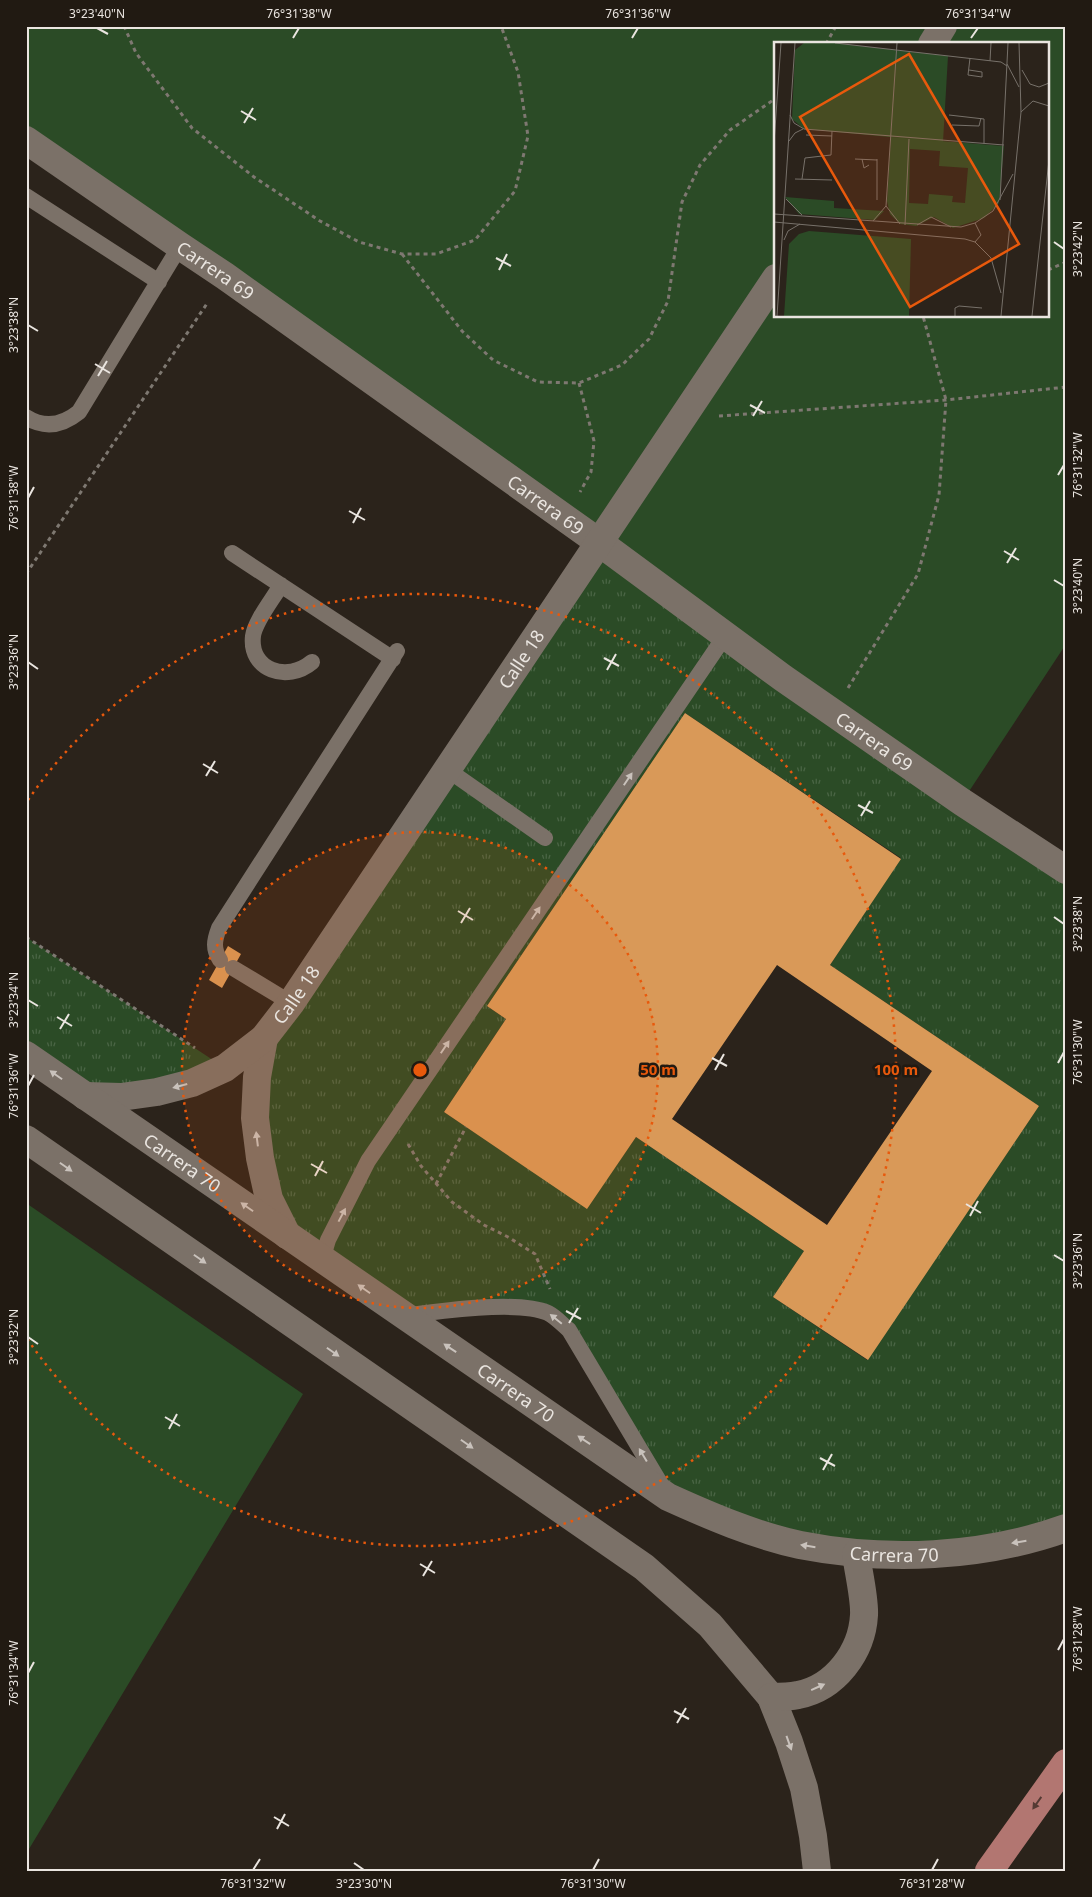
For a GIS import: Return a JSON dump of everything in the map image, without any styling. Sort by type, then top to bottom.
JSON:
[{"type":"highway","points":[[989,1871],[1066,1764]]},
{"type":"street","points":[[933,42],[943,26]]},
{"type":"street","name":"Carrera 69","points":[[26,140],[225,276],[600,543],[725,636],[962,802],[1066,870]]},
{"type":"street","name":"Calle 18","points":[[85,1096],[121,1097],[157,1092],[192,1083],[225,1068],[264,1038],[291,1003],[448,770],[774,281]]},
{"type":"street","name":"Calle 18","points":[[264,1038],[257,1078],[255,1118],[260,1158],[269,1199],[287,1235]]},
{"type":"street","name":"Carrera 70","points":[[26,1055],[668,1497],[729,1524],[798,1544],[856,1554],[945,1554],[1035,1539],[1066,1528]]},
{"type":"street","points":[[26,1139],[644,1567],[710,1625],[771,1697],[789,1742],[804,1788],[814,1836],[817,1871]]},
{"type":"street","points":[[771,1697],[799,1695],[825,1684],[846,1666],[859,1642],[864,1614],[856,1554]]},
{"type":"lane","points":[[26,196],[159,282]]},
{"type":"lane","points":[[26,417],[45,424],[58,424],[69,420],[79,412],[180,246]]},
{"type":"lane","points":[[232,553],[395,655],[223,922],[215,940],[215,952],[226,964],[291,1003]]},
{"type":"lane","points":[[281,585],[256,627],[253,637],[254,648],[258,657],[269,668],[284,674],[304,669],[312,662]]},
{"type":"lane","points":[[322,1260],[328,1240],[368,1161],[725,636]]},
{"type":"lane","points":[[448,770],[545,838]]},
{"type":"lane","points":[[404,1317],[432,1312],[520,1306],[548,1313],[569,1330],[668,1497]]},
{"type":"path","points":[[124,26],[136,53],[192,128],[254,177],[320,221],[359,242],[402,254],[436,254],[475,240],[515,191],[528,136],[518,72],[501,26]]},
{"type":"path","points":[[827,42],[836,26]]},
{"type":"path","points":[[402,254],[462,331],[493,360],[538,382],[579,383],[622,365],[649,339],[668,301],[682,202],[700,165],[730,130],[774,99]]},
{"type":"path","points":[[1050,269],[1066,262]]},
{"type":"path","points":[[26,574],[225,276]]},
{"type":"path","points":[[847,691],[918,574],[939,495],[946,400],[925,318]]},
{"type":"path","points":[[577,498],[591,472],[594,441],[579,383]]},
{"type":"path","points":[[711,417],[946,400],[1066,387]]},
{"type":"path","points":[[26,937],[225,1068]]},
{"type":"path","points":[[397,1117],[406,1141],[421,1166],[452,1202],[484,1225],[535,1254],[552,1295],[548,1313]]},
{"type":"path","points":[[436,1184],[466,1127]]},
{"type":"green space","points":[[26,26],[1066,26],[1066,644],[962,802],[26,140]]},
{"type":"green space","points":[[600,543],[1066,872],[1066,1528],[856,1554],[668,1497],[549,1313],[404,1317],[287,1235],[257,1077],[291,1003]],"holes":[[[685,713],[901,858],[830,965],[1039,1106],[867,1360],[773,1297],[804,1251],[636,1137],[587,1208],[444,1112],[506,1019],[487,1006]]]},
{"type":"green space","points":[[26,937],[225,1068],[121,1097],[26,1055]]},
{"type":"green space","points":[[26,1203],[303,1394],[26,1854]]},
{"type":"building","points":[[685,713],[901,859],[830,965],[1039,1106],[868,1360],[773,1297],[804,1251],[636,1137],[587,1209],[444,1112],[506,1019],[487,1006]],"holes":[[[777,965],[932,1071],[827,1225],[672,1119]]]},
{"type":"building","points":[[228,946],[241,954],[222,988],[209,980]]}]
